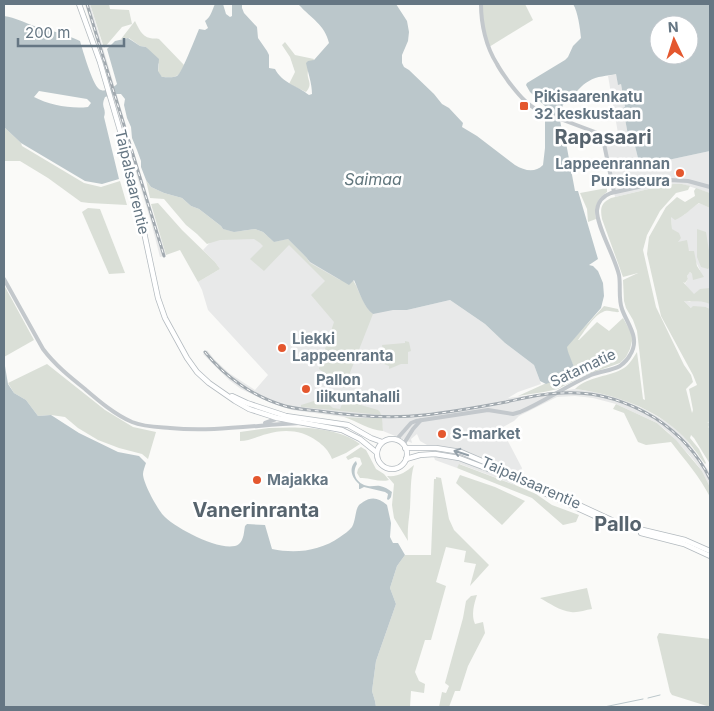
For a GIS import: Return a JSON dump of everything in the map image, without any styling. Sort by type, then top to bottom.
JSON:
[{"type":"main road","name":"Taipalsaarentie","points":[[79,4],[97,53],[126,151],[158,298],[165,318],[187,358],[197,372],[222,392],[250,409],[277,418],[342,430],[360,438],[376,452]]},
{"type":"main road","name":"Taipalsaarentie","points":[[187,358],[210,382],[236,398],[286,416],[348,425],[382,442]]},
{"type":"main road","points":[[391,439],[396,440],[404,446],[406,459],[400,467],[386,468],[378,462],[376,452],[382,442],[391,439]]},
{"type":"main road","name":"Taipalsaarentie","points":[[404,446],[461,452],[608,519],[690,542],[710,550]]},
{"type":"main road","name":"Taipalsaarentie","points":[[406,459],[420,454],[454,457],[507,476],[617,526],[684,544],[710,556]]},
{"type":"street","points":[[481,4],[482,25],[496,64],[525,101],[539,111],[600,135],[604,144],[614,192],[670,180],[688,181],[710,187]]},
{"type":"street","name":"Satamatie","points":[[396,440],[411,423],[421,420],[488,410],[513,414],[520,412],[591,375],[612,369],[625,362],[632,353],[635,340],[632,329],[621,307],[619,274],[597,214],[600,200],[614,192]]},
{"type":"street","points":[[4,279],[51,360],[94,397],[123,418],[145,426],[188,430],[217,430],[308,423]]},
{"type":"street","points":[[254,426],[286,416]]},
{"type":"street","points":[[404,446],[413,429],[421,420]]},
{"type":"shaded area","points":[[85,4],[90,4],[166,255],[160,257],[151,222]]},
{"type":"shaded area","points":[[90,4],[109,4],[110,9],[129,10],[132,24],[122,27],[104,48]]},
{"type":"shaded area","points":[[481,4],[525,4],[533,20],[489,47],[482,25]]},
{"type":"shaded area","points":[[135,21],[145,36],[159,39],[184,65],[178,75],[162,77],[158,72],[159,64],[146,47],[140,46],[129,38],[121,39]]},
{"type":"shaded area","points":[[285,42],[295,55],[314,59],[308,71],[310,84],[306,92],[289,84],[295,72],[290,57],[282,45]]},
{"type":"shaded area","points":[[616,74],[618,84],[621,84],[628,135],[633,138],[640,166],[710,151],[710,193],[682,184],[657,187],[615,197],[604,144],[600,135],[618,133],[608,76]]},
{"type":"shaded area","points":[[4,127],[22,146],[84,183],[101,187],[120,181],[127,205],[81,202],[48,178],[20,161],[4,161]]},
{"type":"shaded area","points":[[146,180],[151,187],[182,198],[223,229],[234,232],[255,229],[263,232],[274,242],[288,239],[310,263],[340,280],[353,280],[364,303],[373,314],[344,388],[319,369],[334,322],[311,295],[325,281],[289,245],[264,271],[250,259],[263,246],[254,239],[220,240],[207,244],[186,225],[164,199],[150,198]]},
{"type":"shaded area","points":[[674,184],[690,186],[688,190],[676,193],[660,211],[647,235],[643,250],[656,307],[684,365],[691,375],[693,382],[686,389],[692,413],[689,389],[697,385],[661,316],[647,254],[649,237],[666,207],[677,197],[685,202],[695,196],[694,191],[696,188],[710,193],[710,208],[699,203],[675,220],[671,217],[672,229],[679,233],[681,238],[678,242],[687,240],[689,251],[694,251],[697,266],[704,277],[693,280],[690,272],[687,276],[688,279],[685,283],[683,282],[694,294],[700,289],[710,288],[710,304],[684,301],[691,308],[693,306],[710,309],[710,421],[707,423],[710,422],[710,428],[708,426],[710,430],[710,464],[691,435],[690,438],[699,449],[705,464],[683,436],[672,426],[647,410],[619,399],[575,389],[593,379],[624,368],[630,363],[637,352],[643,399],[645,400],[637,331],[624,301],[623,280],[638,273],[623,277],[602,219],[601,209],[603,204],[611,198]]},
{"type":"shaded area","points":[[607,188],[607,192],[597,203],[595,210],[596,219],[588,222],[587,209],[580,193]]},
{"type":"shaded area","points":[[158,203],[220,269],[198,282],[180,250],[166,255],[151,204]]},
{"type":"shaded area","points":[[700,203],[710,208],[710,309],[706,307],[691,308],[683,300],[690,302],[700,289],[694,295],[685,284],[690,272],[692,274],[700,270],[691,252],[678,242],[672,229],[671,217],[684,215],[692,207]]},
{"type":"shaded area","points":[[88,208],[100,209],[125,273],[109,274],[82,212]]},
{"type":"shaded area","points":[[223,229],[288,239],[393,310],[407,310],[450,300],[485,324],[505,343],[534,365],[541,384],[518,392],[508,398],[575,389],[621,399],[644,409],[667,422],[684,436],[710,473],[710,487],[702,471],[692,458],[657,423],[616,404],[593,398],[557,397],[519,416],[501,428],[522,468],[515,485],[460,464],[457,468],[435,460],[430,445],[420,441],[417,434],[411,439],[412,443],[383,431],[381,418],[344,417],[292,410],[271,403],[241,389],[229,380],[203,354],[207,350],[229,373],[255,390],[268,375],[208,310],[198,282],[220,269],[203,250]]},
{"type":"shaded area","points":[[697,229],[706,232],[710,257],[710,267],[708,269],[701,267],[697,257]]},
{"type":"shaded area","points":[[4,285],[34,340],[4,357]]},
{"type":"shaded area","points":[[604,306],[618,309],[619,312],[605,311],[600,314],[589,324],[578,340],[597,322],[609,331],[623,318],[632,334],[630,349],[626,357],[620,363],[583,376],[558,389],[518,396],[575,369],[566,347]]},
{"type":"shaded area","points":[[405,341],[409,342],[411,351],[408,352],[408,364],[401,364],[389,369],[389,366],[377,361],[383,354],[382,345],[405,343]]},
{"type":"shaded area","points":[[47,364],[105,410],[133,427],[156,432],[148,459],[142,454],[98,440],[78,428],[65,417],[38,416],[26,400],[14,393],[8,383]]},
{"type":"shaded area","points":[[330,389],[334,397],[327,403],[333,408],[340,409],[345,401],[344,398],[378,410],[381,415],[301,407],[301,405],[326,396],[325,392]]},
{"type":"shaded area","points":[[616,404],[657,423],[676,440],[702,471],[710,487],[710,497],[697,476],[671,442],[646,445],[638,442],[624,413],[613,409]]},
{"type":"shaded area","points":[[344,417],[382,418],[383,431],[373,429]]},
{"type":"shaded area","points":[[269,428],[304,428],[328,431],[350,438],[360,444],[332,459],[324,446],[311,437],[293,431],[273,432],[240,441],[240,432]]},
{"type":"shaded area","points":[[361,447],[366,450],[376,469],[389,480],[360,478],[357,473],[362,464],[360,458],[355,457],[348,460],[346,457]]},
{"type":"shaded area","points":[[459,464],[515,485],[536,494],[552,505],[579,515],[576,522],[563,525],[532,498],[457,468]]},
{"type":"shaded area","points":[[414,465],[411,481],[408,541],[394,518],[392,505],[394,484],[387,476],[402,474]]},
{"type":"shaded area","points":[[460,475],[495,487],[525,501],[502,525],[456,483]]},
{"type":"shaded area","points":[[436,477],[441,478],[449,519],[454,530],[489,565],[470,586],[476,564],[464,562],[466,551],[446,547],[436,582],[446,586],[431,640],[425,640],[415,672],[419,681],[425,684],[424,693],[411,691],[410,707],[376,707],[372,691],[376,661],[396,604],[390,588],[397,566],[405,555],[431,555],[434,479]]},
{"type":"shaded area","points":[[587,588],[592,609],[574,612],[567,611],[540,598]]},
{"type":"shaded area","points":[[477,595],[473,617],[475,624],[483,622],[485,633],[468,666],[460,691],[455,691],[449,707],[439,707],[442,692],[446,693],[449,686],[445,683],[466,601],[471,596]]},
{"type":"shaded area","points":[[659,633],[710,639],[710,707],[672,695],[657,637]]},
{"type":"water","name":"Saimaa","points":[[215,4],[223,4],[226,14],[230,17],[232,16],[232,4],[242,4],[244,13],[257,27],[258,38],[269,55],[269,68],[275,69],[282,78],[309,95],[312,94],[312,90],[306,63],[314,60],[329,43],[321,26],[299,5],[396,4],[407,21],[409,32],[408,41],[402,55],[404,67],[434,94],[442,104],[449,108],[463,123],[462,127],[515,165],[522,169],[530,170],[540,168],[543,165],[545,106],[530,92],[526,85],[565,60],[573,46],[581,38],[573,4],[710,4],[710,151],[640,166],[633,138],[628,135],[621,84],[618,85],[616,74],[592,79],[564,103],[560,123],[564,132],[575,191],[578,191],[598,259],[589,265],[598,271],[603,283],[604,296],[601,308],[567,347],[575,374],[567,380],[556,380],[546,384],[540,381],[534,365],[505,343],[485,324],[450,300],[407,310],[393,310],[373,314],[364,304],[354,280],[349,285],[310,262],[288,239],[274,242],[263,232],[255,229],[234,232],[223,229],[182,198],[151,187],[141,167],[141,161],[127,118],[124,105],[125,99],[121,94],[105,97],[103,106],[119,179],[102,184],[85,181],[21,143],[4,127],[4,16],[80,41],[96,86],[101,90],[106,90],[117,84],[107,49],[115,41],[128,38],[140,46],[146,47],[159,59],[158,71],[162,77],[177,76],[199,29],[205,30],[208,28],[205,21]],"holes":[[[39,91],[87,99],[91,103],[88,107],[67,107],[34,97]]]},
{"type":"water","points":[[4,360],[8,384],[14,393],[26,400],[38,416],[51,415],[79,433],[118,452],[139,456],[146,463],[143,474],[145,483],[163,515],[177,526],[211,543],[223,546],[239,544],[247,524],[265,525],[272,549],[308,550],[332,542],[348,531],[352,527],[359,505],[366,500],[375,499],[387,505],[391,523],[390,537],[393,543],[398,543],[405,555],[397,566],[390,588],[396,604],[376,661],[372,691],[376,707],[4,707]]},
{"type":"water","points":[[356,461],[355,475],[358,481],[364,485],[388,489],[392,492],[388,500],[388,494],[385,492],[364,487],[359,489],[359,484],[354,479],[352,473],[352,467]]},
{"type":"waterway","points":[[648,698],[660,695]]},
{"type":"waterway","points":[[604,707],[643,699]]},
{"type":"railway","points":[[87,4],[164,256]]},
{"type":"railway","points":[[205,352],[231,378],[251,392],[273,402],[293,408],[345,414],[385,417],[424,415],[555,393],[587,394],[610,398],[644,412],[672,430],[700,461],[710,479]]},
{"type":"place","name":"Pikisaarenkatu 32 keskustaan","points":[[524,106]]},
{"type":"place","name":"Lappeenrannan Pursiseura","points":[[680,173]]},
{"type":"place","name":"Liekki Lappeenranta","points":[[282,348]]},
{"type":"place","name":"Pallon liikuntahalli","points":[[306,389]]},
{"type":"place","name":"S-market","points":[[442,434]]},
{"type":"place","name":"Majakka","points":[[257,480]]},
{"type":"district","name":"Rapasaari","points":[[603,137]]},
{"type":"district","name":"Vanerinranta","points":[[256,510]]},
{"type":"district","name":"Pallo","points":[[618,524]]}]
